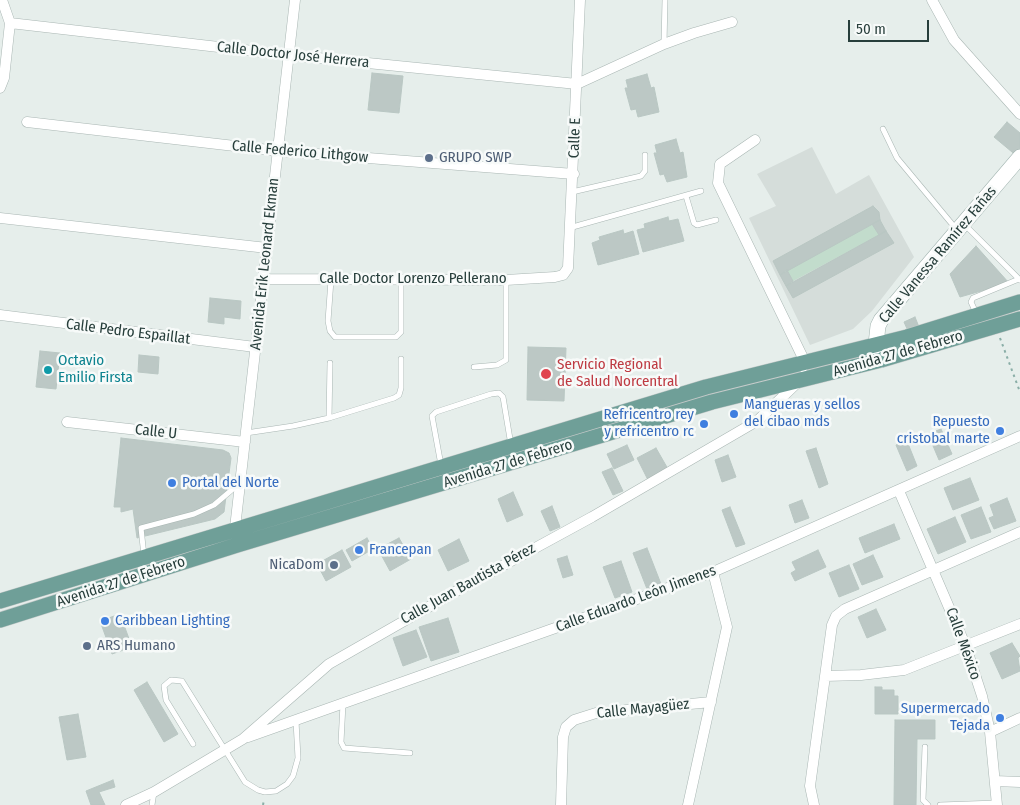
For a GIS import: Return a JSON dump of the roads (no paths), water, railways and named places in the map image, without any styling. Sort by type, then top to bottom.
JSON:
[{"type":"main road","name":"Avenida 27 de Febrero","points":[[0,601],[235,528],[706,387],[876,344],[1020,302]]},
{"type":"main road","name":"Avenida 27 de Febrero","points":[[0,620],[238,545],[712,402],[799,382],[881,360],[1020,319]]},
{"type":"street","points":[[0,88],[4,78],[10,23],[2,0]]},
{"type":"street","name":"Avenida Erik Leonard Ekman","points":[[238,545],[235,528],[295,0]]},
{"type":"street","name":"Calle E","points":[[563,274],[568,268],[574,174],[580,0]]},
{"type":"street","points":[[932,0],[954,40],[1020,114]]},
{"type":"street","points":[[577,84],[664,44],[732,22]]},
{"type":"street","name":"Calle Doctor José Herrera","points":[[10,23],[288,55],[577,84]]},
{"type":"street","name":"Calle Federico Lithgow","points":[[28,122],[278,151],[574,174]]},
{"type":"street","points":[[755,140],[720,164],[718,183],[805,362],[799,382]]},
{"type":"street","name":"Calle Vanessa Ramírez Fañas","points":[[881,360],[876,344],[878,326],[881,320],[1020,157]]},
{"type":"street","points":[[0,218],[266,248]]},
{"type":"street","name":"Calle Doctor Lorenzo Pellerano","points":[[263,279],[506,280],[555,277],[563,274]]},
{"type":"street","name":"Calle Pedro Espaillat","points":[[0,315],[255,348]]},
{"type":"street","name":"Calle Juan Bautista Pérez","points":[[126,805],[154,792],[243,739],[329,664],[411,616],[592,517],[757,421],[799,382]]},
{"type":"street","name":"Calle U","points":[[67,422],[245,437]]},
{"type":"street","name":"Calle Eduardo León Jimenes","points":[[243,739],[713,572],[1020,436]]},
{"type":"street","name":"Calle México","points":[[899,491],[966,647],[982,696],[990,732],[997,804]]},
{"type":"street","points":[[814,805],[810,786],[832,625],[836,616],[845,609],[1020,532]]},
{"type":"street","name":"Calle Mayagüez","points":[[688,805],[726,626],[713,572]]},
{"type":"street","points":[[825,676],[861,676],[904,670],[1020,624]]},
{"type":"street","name":"Calle Mayagüez","points":[[562,805],[563,737],[566,727],[574,720],[596,713],[711,702]]},
{"type":"street","points":[[990,732],[1020,718]]},
{"type":"street","points":[[995,781],[1020,782]]},
{"type":"lane","points":[[664,44],[665,0]]},
{"type":"lane","points":[[883,129],[897,158],[960,227],[1020,280],[973,298],[970,302],[978,315]]},
{"type":"lane","points":[[572,192],[640,176],[645,171],[645,155]]},
{"type":"lane","points":[[570,228],[702,191]]},
{"type":"lane","points":[[686,196],[694,223],[698,225],[716,220]]},
{"type":"lane","points":[[331,280],[328,321],[330,331],[335,337],[396,337],[401,332],[401,280]]},
{"type":"lane","points":[[474,367],[497,366],[506,360],[506,280]]},
{"type":"lane","points":[[245,437],[328,418],[399,395],[401,388],[401,359]]},
{"type":"lane","points":[[328,418],[330,363]]},
{"type":"lane","points":[[441,466],[432,416],[436,412],[491,394],[498,393],[504,397],[511,445]]},
{"type":"lane","points":[[144,556],[141,528],[194,514],[214,505],[240,483]]},
{"type":"lane","points":[[193,744],[166,700],[164,686],[171,680],[182,681],[245,782],[265,792],[276,791],[293,776],[298,758],[296,720]]},
{"type":"lane","points":[[343,703],[341,742],[344,748],[410,753]]},
{"type":"lane","points":[[925,747],[923,800],[928,805]]},
{"type":"lane","points":[[152,805],[154,792]]},
{"type":"lane","points":[[940,805],[997,804]]},
{"type":"place","name":"GRUPO SWP","points":[[429,158]]},
{"type":"place","name":"Octavio Emilio Firsta","points":[[48,370]]},
{"type":"place","name":"Servicio Regional de Salud Norcentral","points":[[546,374]]},
{"type":"place","name":"Mangueras y sellos del cibao mds","points":[[734,414]]},
{"type":"place","name":"Refricentro rey y refricentro rc","points":[[704,424]]},
{"type":"place","name":"Repuesto cristobal marte","points":[[1000,431]]},
{"type":"place","name":"Portal del Norte","points":[[172,483]]},
{"type":"place","name":"Francepan","points":[[359,550]]},
{"type":"place","name":"NicaDom","points":[[334,565]]},
{"type":"place","name":"Caribbean Lighting","points":[[105,621]]},
{"type":"place","name":"ARS Humano","points":[[87,646]]},
{"type":"place","name":"Supermercado Tejada","points":[[1000,718]]}]
